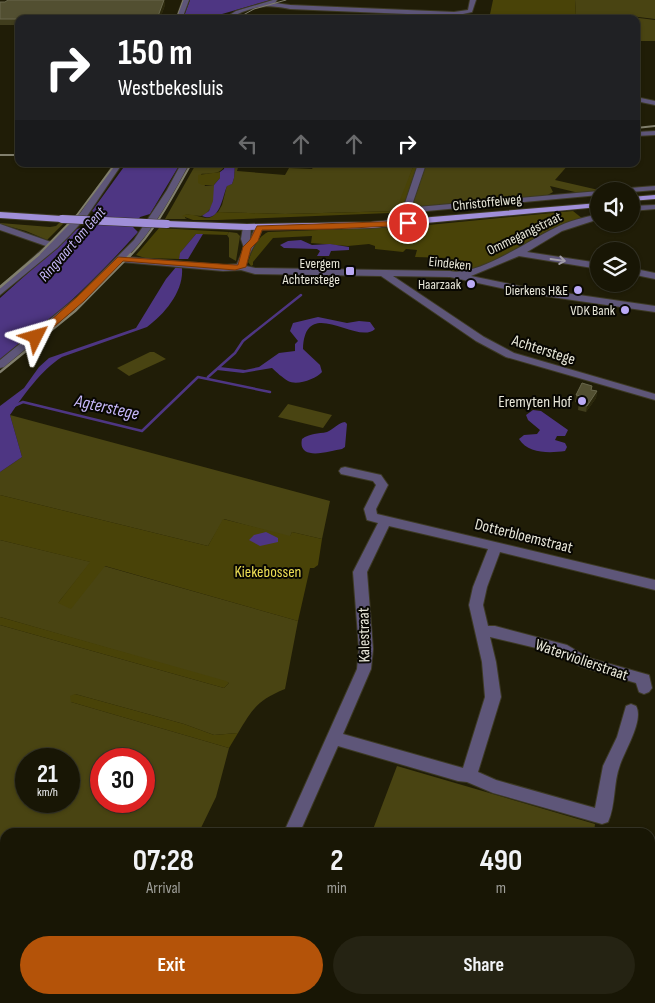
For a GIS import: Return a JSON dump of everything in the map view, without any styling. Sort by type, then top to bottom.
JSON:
[{"type":"main road","points":[[640,200],[655,197]]},
{"type":"main road","points":[[640,201],[655,201]]},
{"type":"main road","name":"Christoffelweg","points":[[0,215],[247,227],[332,227],[408,223],[590,205]]},
{"type":"street","points":[[180,15],[186,0]]},
{"type":"street","points":[[231,15],[278,0]]},
{"type":"street","points":[[268,3],[290,7],[454,14],[468,12],[473,0]]},
{"type":"street","points":[[640,100],[655,103]]},
{"type":"street","points":[[640,134],[655,132]]},
{"type":"street","points":[[0,292],[54,246],[84,214],[116,167]]},
{"type":"street","points":[[0,365],[80,299],[121,258],[148,228],[183,167]]},
{"type":"street","points":[[421,167],[408,206],[416,210],[590,194]]},
{"type":"street","points":[[640,189],[655,188]]},
{"type":"street","points":[[640,208],[655,207]]},
{"type":"street","name":"Ommegangstraat","points":[[462,276],[518,253],[559,229],[590,219]]},
{"type":"street","points":[[0,226],[54,246]]},
{"type":"street","points":[[241,267],[247,247],[245,239],[247,227]]},
{"type":"street","points":[[247,247],[254,241],[259,227]]},
{"type":"street","points":[[518,253],[590,265]]},
{"type":"street","name":"Eindeken","points":[[121,258],[223,268],[241,267],[249,270],[281,273],[462,276],[524,290],[655,309]]},
{"type":"street","points":[[640,273],[655,276]]},
{"type":"street","name":"Achterstege","points":[[385,275],[480,339],[510,356],[655,397]]},
{"type":"street","points":[[345,471],[377,478],[382,485],[370,509],[371,517],[386,520]]},
{"type":"street","name":"Dotterbloemstraat","points":[[386,520],[655,585]]},
{"type":"street","name":"Kalestraat","points":[[294,828],[364,669],[366,648],[360,572],[386,520]]},
{"type":"street","points":[[470,775],[493,697],[476,605],[480,587],[496,546]]},
{"type":"street","name":"Waterviolierstraat","points":[[482,632],[496,632],[562,649],[584,662],[644,679],[644,688]]},
{"type":"street","points":[[334,738],[458,774],[470,775],[493,786],[602,817],[611,766],[626,737],[631,710]]},
{"type":"shaded area","points":[[575,0],[655,0],[655,19],[640,17],[640,15],[576,15]]},
{"type":"shaded area","points":[[640,18],[655,20],[655,41],[640,41]]},
{"type":"shaded area","points":[[194,167],[224,167],[219,172],[201,174],[205,186],[214,185],[215,189],[211,208],[208,212],[201,216],[185,215],[187,219],[165,219]]},
{"type":"shaded area","points":[[235,167],[238,167],[237,171],[285,175],[289,168],[413,167],[398,211],[285,214],[218,212],[222,205],[227,185],[232,184]]},
{"type":"shaded area","points":[[424,167],[566,167],[555,180],[590,188],[590,192],[579,193],[550,186],[553,192],[544,197],[419,209],[412,206]]},
{"type":"shaded area","points":[[0,223],[50,227],[64,223],[47,240]]},
{"type":"shaded area","points":[[229,232],[237,233],[240,236],[236,261],[229,257],[229,238],[227,235]]},
{"type":"shaded area","points":[[150,352],[154,352],[166,359],[129,376],[117,368]]},
{"type":"shaded area","points":[[288,404],[332,415],[323,428],[278,417]]},
{"type":"shaded area","points":[[10,415],[330,501],[322,539],[292,532],[290,537],[224,519],[208,546],[0,495],[0,472],[22,457]]},
{"type":"shaded area","points":[[0,540],[91,562],[58,603],[104,566],[298,621],[285,689],[262,701],[248,717],[238,733],[214,735],[184,724],[75,694],[71,702],[229,748],[216,797],[201,828],[0,828],[0,625],[224,688],[229,683],[0,617]]},
{"type":"shaded area","points":[[397,766],[595,824],[594,828],[374,828]]},
{"type":"green space","points":[[493,0],[575,0],[576,15],[490,15]]},
{"type":"green space","points":[[413,167],[418,167],[406,206],[407,209],[415,212],[218,220],[193,220],[182,216],[190,215],[208,218],[218,212],[285,214],[398,211],[398,205]]},
{"type":"green space","points":[[220,172],[220,178],[214,185],[198,183],[198,175]]},
{"type":"green space","points":[[573,211],[583,219],[557,227],[504,258],[478,269],[452,271],[448,258],[415,257],[417,250],[406,249],[403,252],[375,249],[375,246],[369,244],[348,246],[311,243],[312,236],[273,238],[253,262],[253,265],[251,266],[248,262],[257,241],[268,232],[418,226]]},
{"type":"green space","points":[[159,228],[229,232],[227,235],[196,234],[181,252],[179,259],[145,258],[136,255]]},
{"type":"green space","name":"Kiekebossen","points":[[0,495],[208,546],[223,519],[290,536],[292,532],[322,539],[318,565],[310,568],[298,621],[105,566],[71,609],[58,603],[90,562],[0,540]]},
{"type":"green space","points":[[0,617],[229,683],[224,688],[0,625]]},
{"type":"green space","points":[[75,694],[184,724],[214,735],[238,733],[229,748],[71,702],[70,696]]},
{"type":"water","points":[[190,0],[271,0],[222,15],[184,15]]},
{"type":"water","name":"Ringvaart om Gent","points":[[124,167],[178,167],[150,214],[140,217],[133,227],[138,232],[55,315],[0,360],[0,298],[77,229],[89,226],[97,214],[92,211]]},
{"type":"water","points":[[224,167],[235,167],[232,184],[227,186],[217,213],[208,217],[202,216],[209,211],[213,201],[214,185],[220,178],[220,172]]},
{"type":"water","points":[[196,234],[203,234],[188,259],[179,259],[180,253]]},
{"type":"water","points":[[301,240],[312,245],[330,244],[349,247],[349,250],[331,251],[329,256],[317,256],[320,251],[317,249],[284,248],[280,245],[288,241]]},
{"type":"water","points":[[176,267],[182,268],[182,277],[177,293],[167,309],[154,322],[147,327],[62,357],[54,362],[33,383],[10,415],[22,457],[0,472],[0,406],[24,388],[39,367],[49,358],[136,328],[166,279]]},
{"type":"water","points":[[318,317],[347,323],[370,322],[375,329],[367,332],[356,332],[322,323],[313,325],[306,333],[303,349],[320,365],[322,372],[306,381],[296,383],[288,381],[272,368],[243,373],[217,370],[220,367],[245,370],[259,367],[279,353],[295,351],[295,344],[298,341],[290,331],[293,323]]},
{"type":"water","points":[[533,410],[541,411],[568,430],[565,436],[557,436],[555,440],[565,443],[567,447],[565,451],[546,452],[534,450],[523,444],[519,439],[524,435],[537,434],[540,430],[528,420],[526,415]]},
{"type":"water","points":[[345,422],[347,424],[345,447],[323,453],[304,451],[302,439],[327,432]]},
{"type":"water","points":[[266,532],[278,538],[278,542],[260,546],[249,540],[254,535]]},
{"type":"building","points":[[8,0],[164,0],[158,15],[15,15],[15,19],[0,19],[0,2]]},
{"type":"building","points":[[582,383],[592,386],[591,390],[597,391],[587,406],[579,404],[581,396],[576,395]]},
{"type":"waterway","points":[[208,377],[235,353],[243,341],[301,295]]},
{"type":"waterway","name":"Agterstege","points":[[14,406],[23,402],[142,431],[198,377],[270,392]]},
{"type":"railway","points":[[177,15],[183,0]]},
{"type":"railway","points":[[243,15],[254,9],[286,0]]},
{"type":"railway","points":[[640,128],[655,126]]},
{"type":"railway","points":[[0,155],[15,155]]},
{"type":"railway","points":[[39,254],[77,215],[113,167]]},
{"type":"railway","points":[[130,256],[156,223],[189,167]]},
{"type":"railway","points":[[0,287],[39,254]]},
{"type":"railway","points":[[0,372],[75,311],[131,254]]},
{"type":"place","name":"Evergem Achterstege","points":[[350,271]]},
{"type":"place","name":"Haarzaak","points":[[471,284]]},
{"type":"place","name":"Dierkens H&E","points":[[578,290]]},
{"type":"place","name":"VDK Bank","points":[[625,310]]},
{"type":"place","name":"Eremyten Hof","points":[[582,401]]},
{"type":"route","points":[[36,337],[80,299],[121,258],[235,268],[241,267],[247,247],[254,241],[259,227],[332,227],[408,223]]}]
